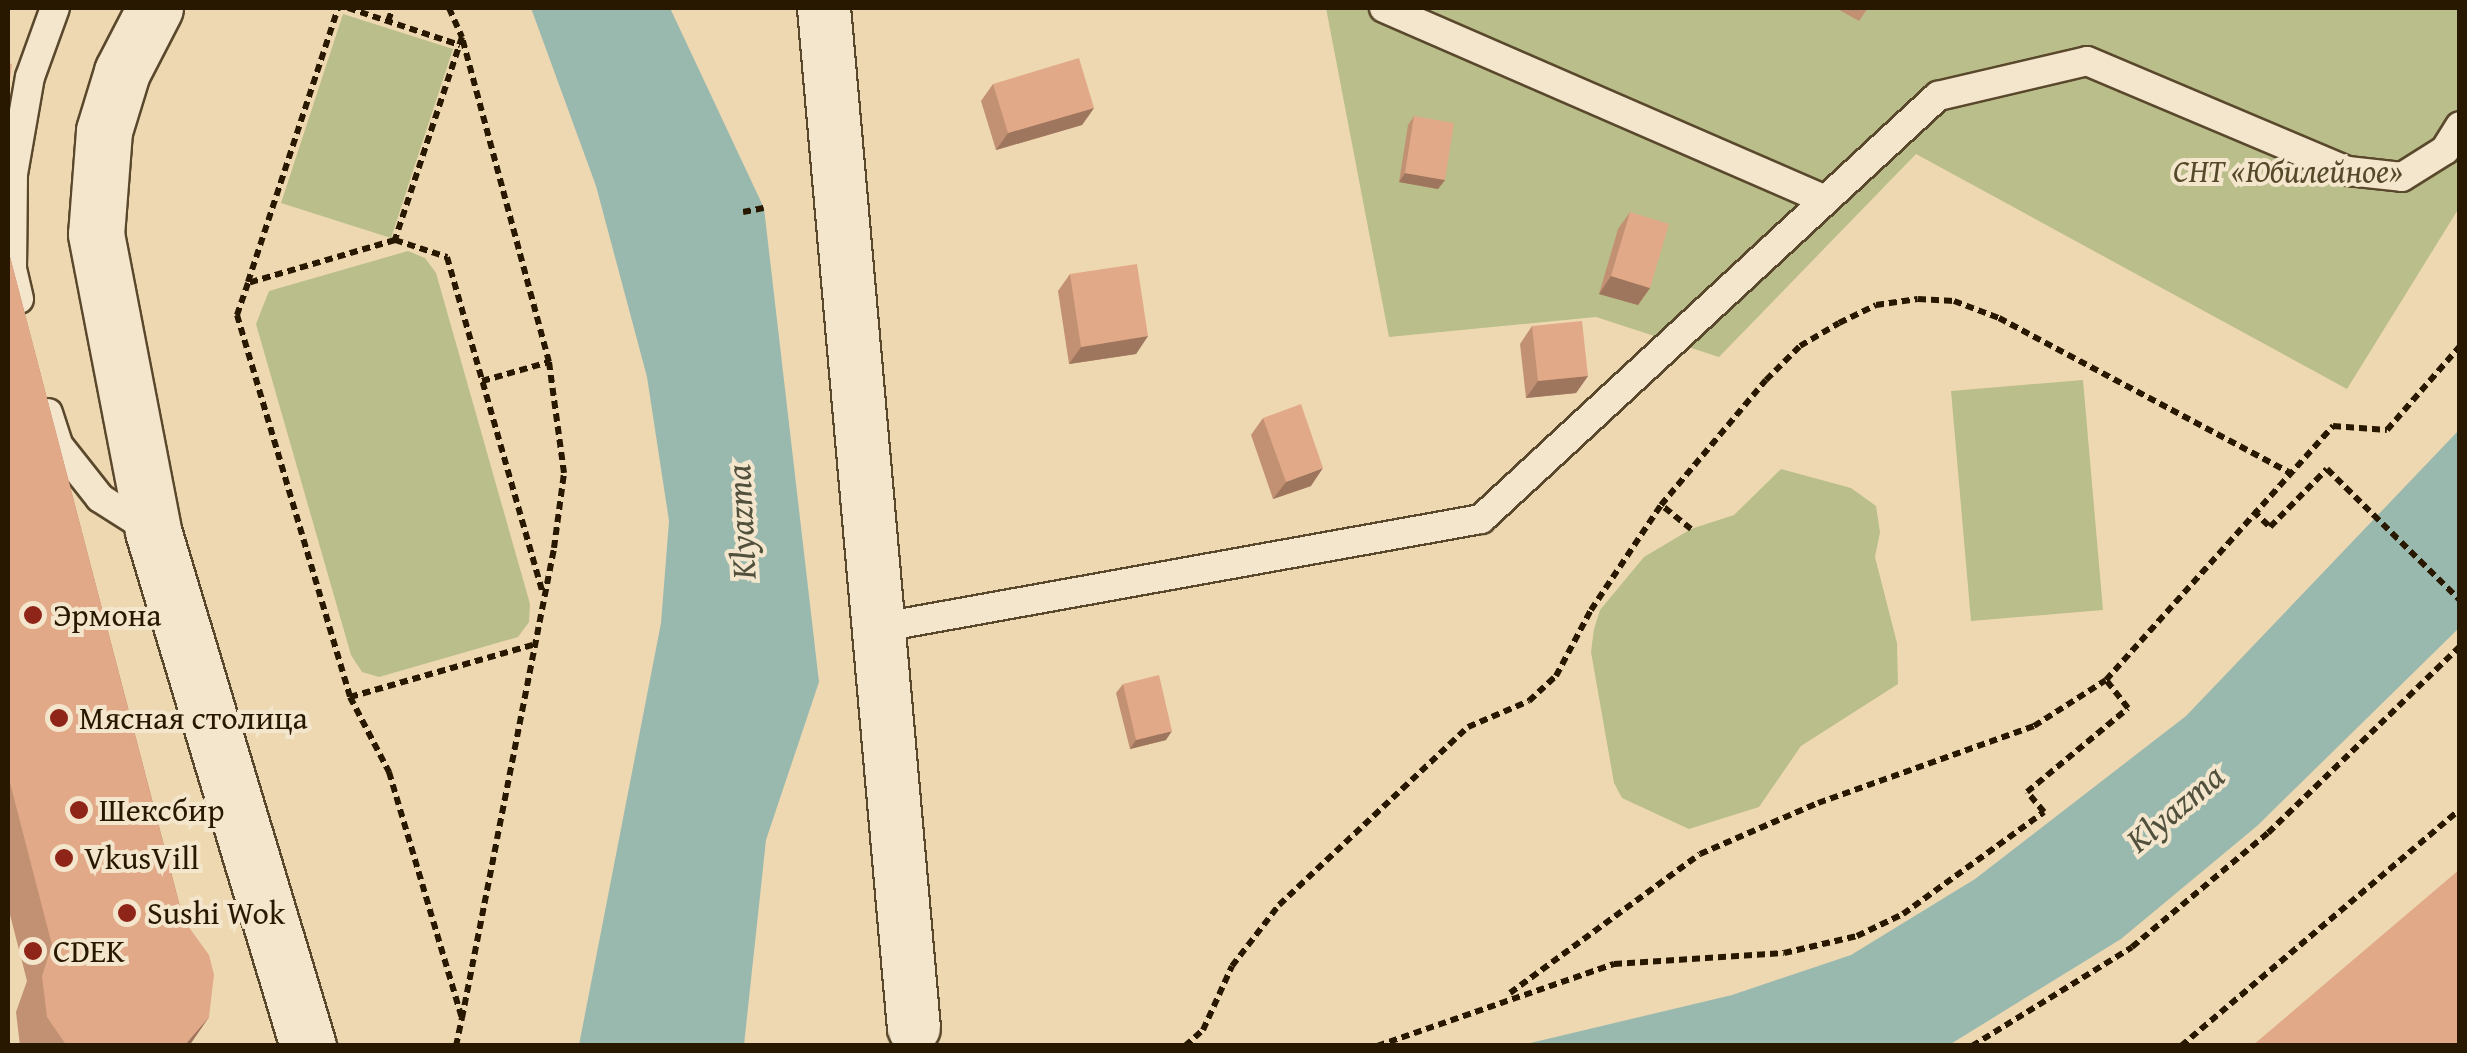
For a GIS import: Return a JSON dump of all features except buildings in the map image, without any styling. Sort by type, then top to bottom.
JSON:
[{"type":"main road","points":[[155,8],[122,72],[104,131],[96,234],[154,532],[308,1046]]},
{"type":"street","points":[[824,8],[914,1028]]},
{"type":"lane","points":[[1384,8],[1820,198]]},
{"type":"lane","points":[[25,328],[12,270],[13,174],[30,77],[48,9]]},
{"type":"lane","points":[[877,628],[1481,519],[1820,198],[1938,96],[2086,61],[2348,171],[2402,177],[2445,150],[2460,126]]},
{"type":"lane","points":[[38,382],[59,446],[100,498],[154,532]]},
{"type":"path","points":[[338,8],[236,315],[350,697],[389,772],[462,1018]]},
{"type":"path","points":[[348,8],[461,41]]},
{"type":"path","points":[[388,21],[393,8]]},
{"type":"path","points":[[449,8],[548,362],[564,472],[536,644],[456,1046]]},
{"type":"path","points":[[396,240],[461,41]]},
{"type":"path","points":[[743,212],[764,208]]},
{"type":"path","points":[[248,284],[396,240],[447,257],[544,598]]},
{"type":"path","points":[[1185,1046],[1204,1030],[1232,966],[1279,905],[1468,726],[1529,701],[1556,676],[1591,610],[1661,504],[1800,346],[1876,305],[1918,299],[1954,301],[1999,318],[2289,472]]},
{"type":"path","points":[[1503,999],[1700,854],[1818,803],[2034,726],[2106,680],[2253,510],[2334,426],[2387,430],[2460,346]]},
{"type":"path","points":[[482,381],[548,362]]},
{"type":"path","points":[[2253,510],[2270,527],[2327,469],[2460,600]]},
{"type":"path","points":[[1661,504],[1690,530]]},
{"type":"path","points":[[350,697],[536,644]]},
{"type":"path","points":[[1972,1046],[2132,946],[2268,833],[2460,646]]},
{"type":"path","points":[[1377,1046],[1503,999],[1614,964],[1784,953],[1856,936],[1903,914],[2044,812],[2027,792],[2128,708],[2106,680]]},
{"type":"path","points":[[2181,1046],[2460,809]]},
{"type":"green space","name":"СНТ «Юбилейное»","points":[[1326,8],[2459,8],[2459,208],[2347,389],[1916,154],[1719,357],[1596,317],[1389,337]]},
{"type":"green space","points":[[343,14],[453,49],[391,238],[281,203]]},
{"type":"green space","points":[[408,251],[425,258],[436,273],[530,604],[529,622],[518,637],[379,677],[362,672],[351,655],[256,324],[269,291]]},
{"type":"green space","points":[[2083,380],[2103,610],[1971,621],[1951,391]]},
{"type":"green space","points":[[1781,469],[1851,488],[1876,506],[1880,532],[1875,557],[1897,643],[1898,684],[1801,746],[1759,807],[1689,829],[1622,798],[1614,783],[1591,652],[1594,629],[1600,610],[1644,557],[1691,529],[1734,515]]},
{"type":"water","name":"Klyazma","points":[[531,8],[670,8],[764,208],[819,682],[766,840],[744,1045],[579,1045],[661,623],[669,521],[647,377],[596,186]]},
{"type":"water","name":"Klyazma","points":[[2459,430],[2459,628],[2257,826],[2121,939],[1949,1045],[1522,1045],[1732,995],[1851,955],[1975,879],[2186,716]]},
{"type":"place","name":"Эрмона","points":[[33,615]]},
{"type":"place","name":"Мясная столица","points":[[59,718]]},
{"type":"place","name":"Шексбир","points":[[79,810]]},
{"type":"place","name":"VkusVill","points":[[64,858]]},
{"type":"place","name":"Sushi Wok","points":[[127,913]]},
{"type":"place","name":"CDEK","points":[[33,951]]}]
